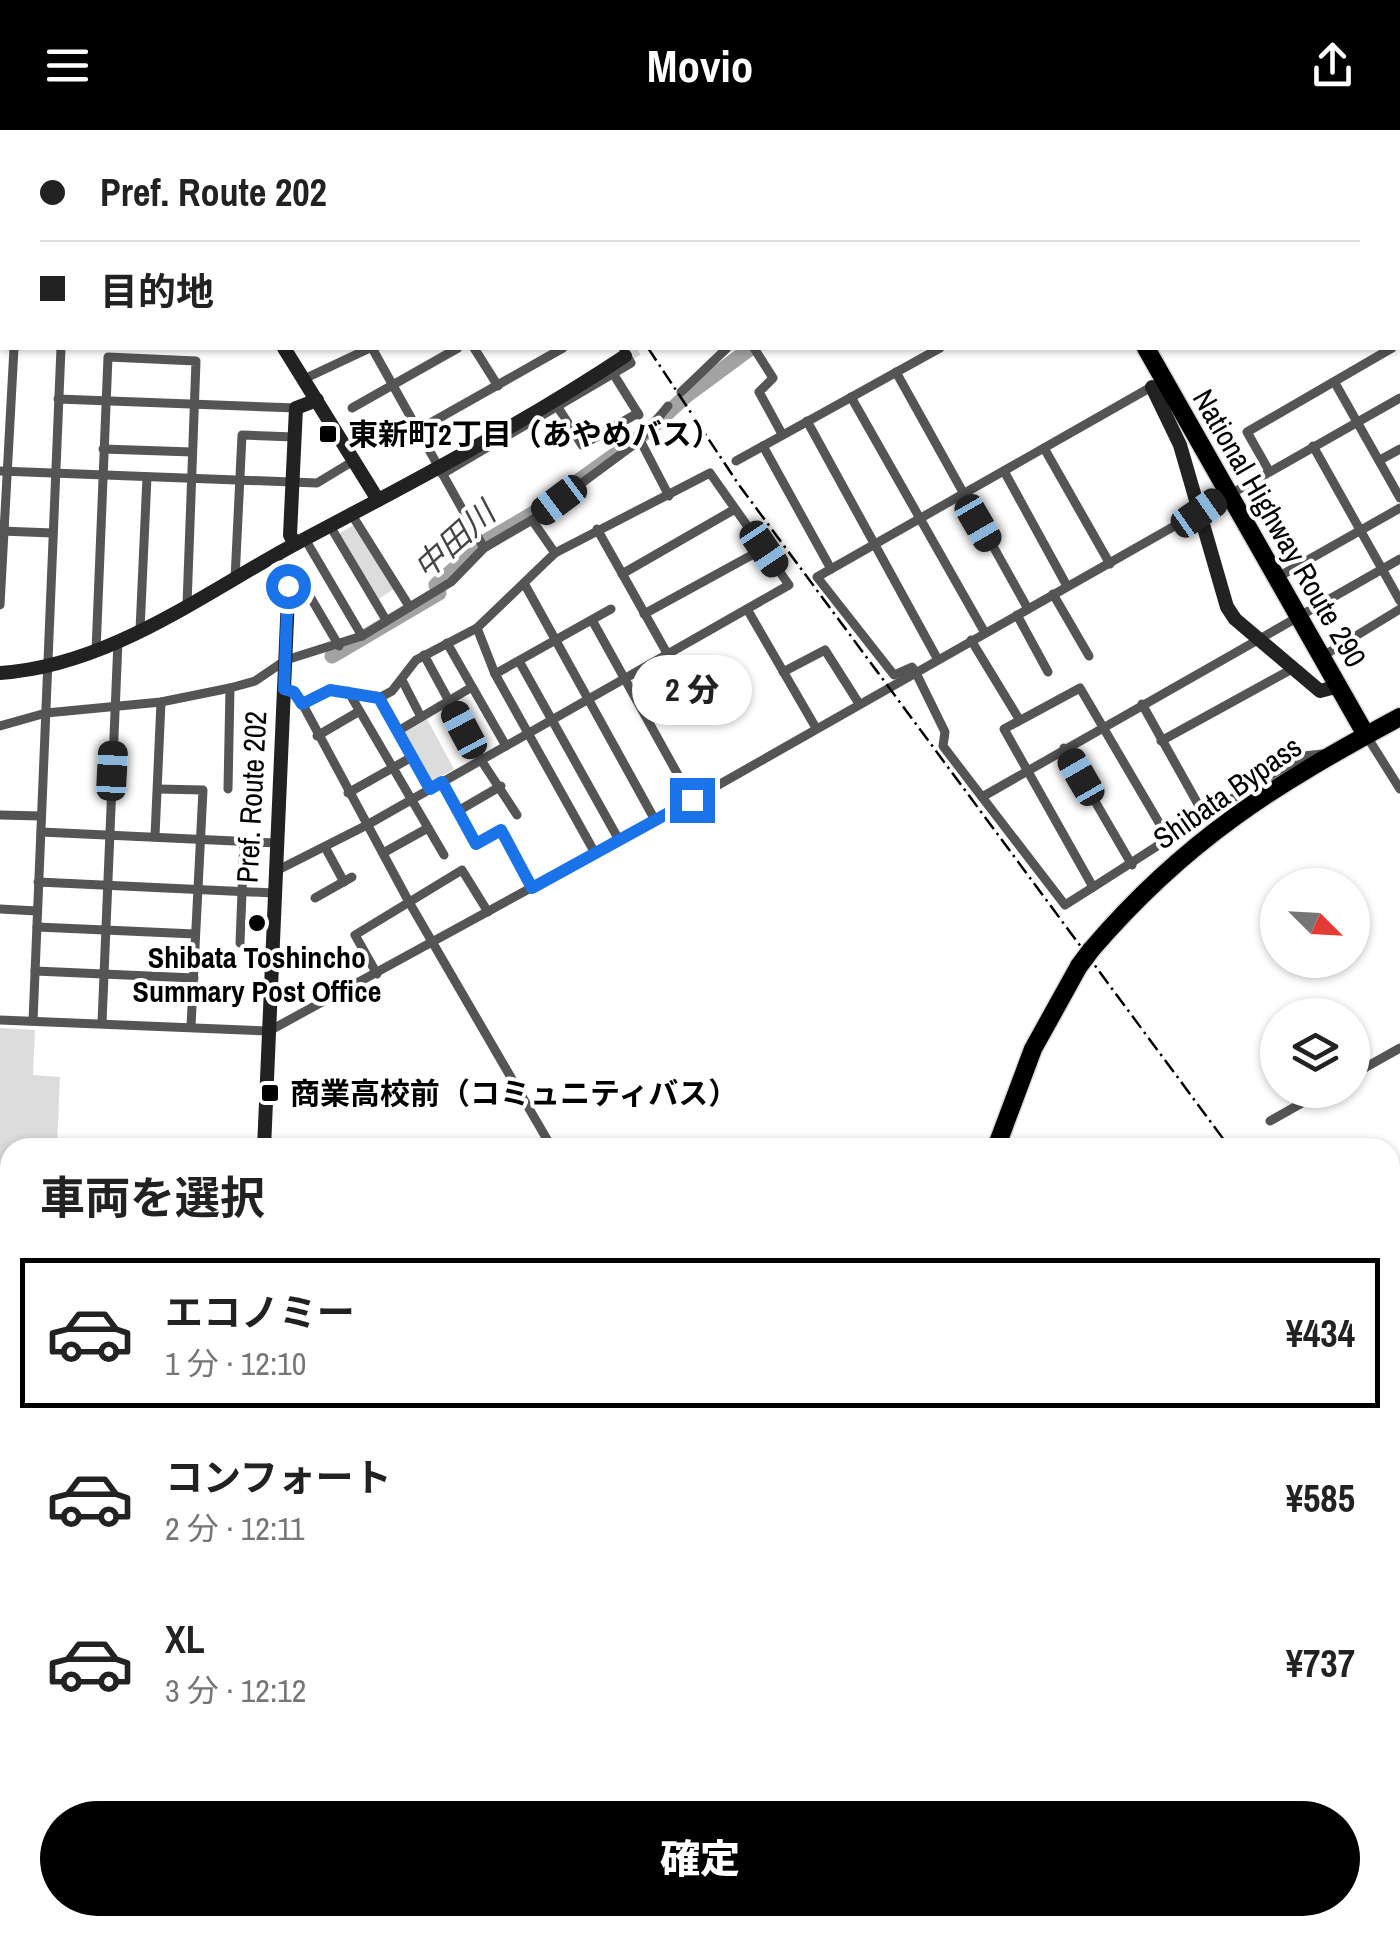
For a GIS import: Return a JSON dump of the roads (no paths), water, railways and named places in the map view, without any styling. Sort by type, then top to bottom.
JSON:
[{"type":"highway","name":"National Highway Route 290","points":[[1147,350],[1158,383],[1228,492],[1366,735]]},
{"type":"highway","name":"Shibata Bypass","points":[[1000,1138],[1033,1049],[1079,966],[1150,884],[1211,830],[1331,754],[1400,717]]},
{"type":"street","points":[[0,605],[6,378],[13,350]]},
{"type":"street","points":[[32,1021],[60,350]]},
{"type":"street","points":[[285,350],[378,500]]},
{"type":"street","points":[[304,379],[367,350]]},
{"type":"street","points":[[372,350],[484,548]]},
{"type":"street","points":[[352,408],[454,350]]},
{"type":"street","points":[[475,350],[498,386]]},
{"type":"street","points":[[418,430],[560,350]]},
{"type":"street","points":[[681,392],[725,350]]},
{"type":"street","points":[[755,350],[773,378],[760,392],[782,434]]},
{"type":"street","points":[[736,461],[936,350]]},
{"type":"street","points":[[1268,470],[1247,432],[1389,350]]},
{"type":"street","points":[[0,673],[48,667],[118,641],[378,500],[440,469],[560,409],[632,363],[624,352],[440,469]]},
{"type":"street","points":[[96,651],[108,358],[196,361],[187,606]]},
{"type":"street","points":[[896,372],[1028,609]]},
{"type":"street","points":[[614,376],[647,426]]},
{"type":"street","points":[[1335,382],[1400,498]]},
{"type":"street","points":[[1331,754],[1304,756],[1203,813],[1132,866],[1065,905],[943,746],[945,732],[916,671],[912,667],[894,675],[817,577],[1158,383],[1227,607],[1259,641],[1320,691],[1338,686]]},
{"type":"street","points":[[851,396],[985,633]]},
{"type":"street","points":[[0,1020],[269,1031],[692,800],[858,702],[1400,398]]},
{"type":"street","points":[[58,399],[296,408],[317,400]]},
{"type":"street","points":[[0,726],[46,713],[116,708],[230,688],[255,681],[286,660],[362,636],[450,582],[484,548],[532,520],[640,440],[647,426],[668,406]]},
{"type":"street","points":[[296,408],[290,534],[300,542],[362,636]]},
{"type":"street","points":[[560,409],[582,445],[638,413]]},
{"type":"street","points":[[808,421],[937,658]]},
{"type":"street","points":[[235,578],[242,436],[294,437]]},
{"type":"street","points":[[640,440],[669,496]]},
{"type":"street","points":[[762,446],[830,570]]},
{"type":"street","points":[[1312,446],[1400,601]]},
{"type":"street","points":[[1044,448],[1110,564]]},
{"type":"street","points":[[1380,460],[1400,449]]},
{"type":"street","points":[[103,450],[192,452]]},
{"type":"street","points":[[3,472],[317,483],[354,460]]},
{"type":"street","points":[[1004,471],[1068,586]]},
{"type":"street","points":[[276,870],[367,825],[789,585],[710,473],[555,553],[477,628],[424,655],[403,682],[379,698],[330,690],[302,704]]},
{"type":"street","points":[[140,630],[147,478]]},
{"type":"street","points":[[1278,577],[1400,508]]},
{"type":"street","points":[[622,574],[735,509]]},
{"type":"street","points":[[352,515],[409,606]]},
{"type":"street","points":[[532,520],[555,553]]},
{"type":"street","points":[[330,526],[386,620]]},
{"type":"street","points":[[597,529],[699,710]]},
{"type":"street","points":[[2,531],[53,533]]},
{"type":"street","points":[[644,614],[764,549]]},
{"type":"street","points":[[273,558],[285,577],[298,576],[339,646]]},
{"type":"street","points":[[982,798],[1026,769],[1400,559]]},
{"type":"street","name":"Pref. Route 202","points":[[264,1138],[286,660],[285,577]]},
{"type":"street","points":[[524,583],[655,820]]},
{"type":"street","points":[[1053,594],[1089,656]]},
{"type":"street","points":[[495,674],[611,609]]},
{"type":"street","points":[[747,609],[816,728]]},
{"type":"street","points":[[1322,656],[1400,609]]},
{"type":"street","points":[[1017,615],[1048,672]]},
{"type":"street","points":[[592,620],[692,800]]},
{"type":"street","points":[[477,628],[495,674],[595,853]]},
{"type":"street","points":[[971,640],[1019,720]]},
{"type":"street","points":[[102,1023],[118,641]]},
{"type":"street","points":[[447,644],[506,746]]},
{"type":"street","points":[[783,672],[825,650],[858,702]]},
{"type":"street","points":[[424,655],[481,760],[517,815]]},
{"type":"street","points":[[519,661],[619,840]]},
{"type":"street","points":[[1161,741],[1292,669]]},
{"type":"street","points":[[403,682],[422,717]]},
{"type":"street","points":[[398,731],[472,687]]},
{"type":"street","points":[[228,788],[230,688]]},
{"type":"street","points":[[1093,887],[1004,730],[1019,720],[1080,688],[1168,838]]},
{"type":"street","points":[[284,689],[294,692],[302,704],[409,902],[546,1138]]},
{"type":"street","points":[[348,691],[444,855]]},
{"type":"street","points":[[379,698],[430,789]]},
{"type":"street","points":[[155,836],[160,702]]},
{"type":"street","points":[[1142,704],[1203,813]]},
{"type":"street","points":[[317,736],[358,712]]},
{"type":"street","points":[[1366,735],[1400,789]]},
{"type":"street","points":[[1064,748],[1132,866]]},
{"type":"street","points":[[348,792],[412,757]]},
{"type":"street","points":[[442,782],[476,844],[501,830],[532,888]]},
{"type":"street","points":[[458,811],[501,786]]},
{"type":"street","points":[[158,789],[202,790],[191,1026]]},
{"type":"street","points":[[0,815],[41,816]]},
{"type":"street","points":[[383,853],[428,828]]},
{"type":"street","points":[[40,832],[277,843]]},
{"type":"street","points":[[240,943],[244,842]]},
{"type":"street","points":[[315,898],[348,879],[324,847]]},
{"type":"street","points":[[377,974],[355,934],[462,870],[488,912]]},
{"type":"street","points":[[38,882],[274,893]]},
{"type":"street","points":[[0,909],[38,910]]},
{"type":"street","points":[[37,927],[195,934]]},
{"type":"street","points":[[35,971],[194,978]]},
{"type":"street","points":[[1370,1064],[1400,1048]]},
{"type":"street","points":[[1270,1121],[1293,1108]]},
{"type":"waterway","name":"中田川","points":[[332,656],[439,593],[436,585],[486,541],[532,514],[648,431],[686,396],[748,350]]},
{"type":"tunnel","points":[[625,356],[635,350]]},
{"type":"railway","points":[[649,350],[739,485],[1223,1138]]},
{"type":"place","name":"東新町2丁目（あやめバス）","points":[[328,434]]},
{"type":"place","name":"Shibata Toshincho Summary Post Office","points":[[257,923]]},
{"type":"place","name":"商業高校前（コミュニティバス）","points":[[270,1093]]}]
